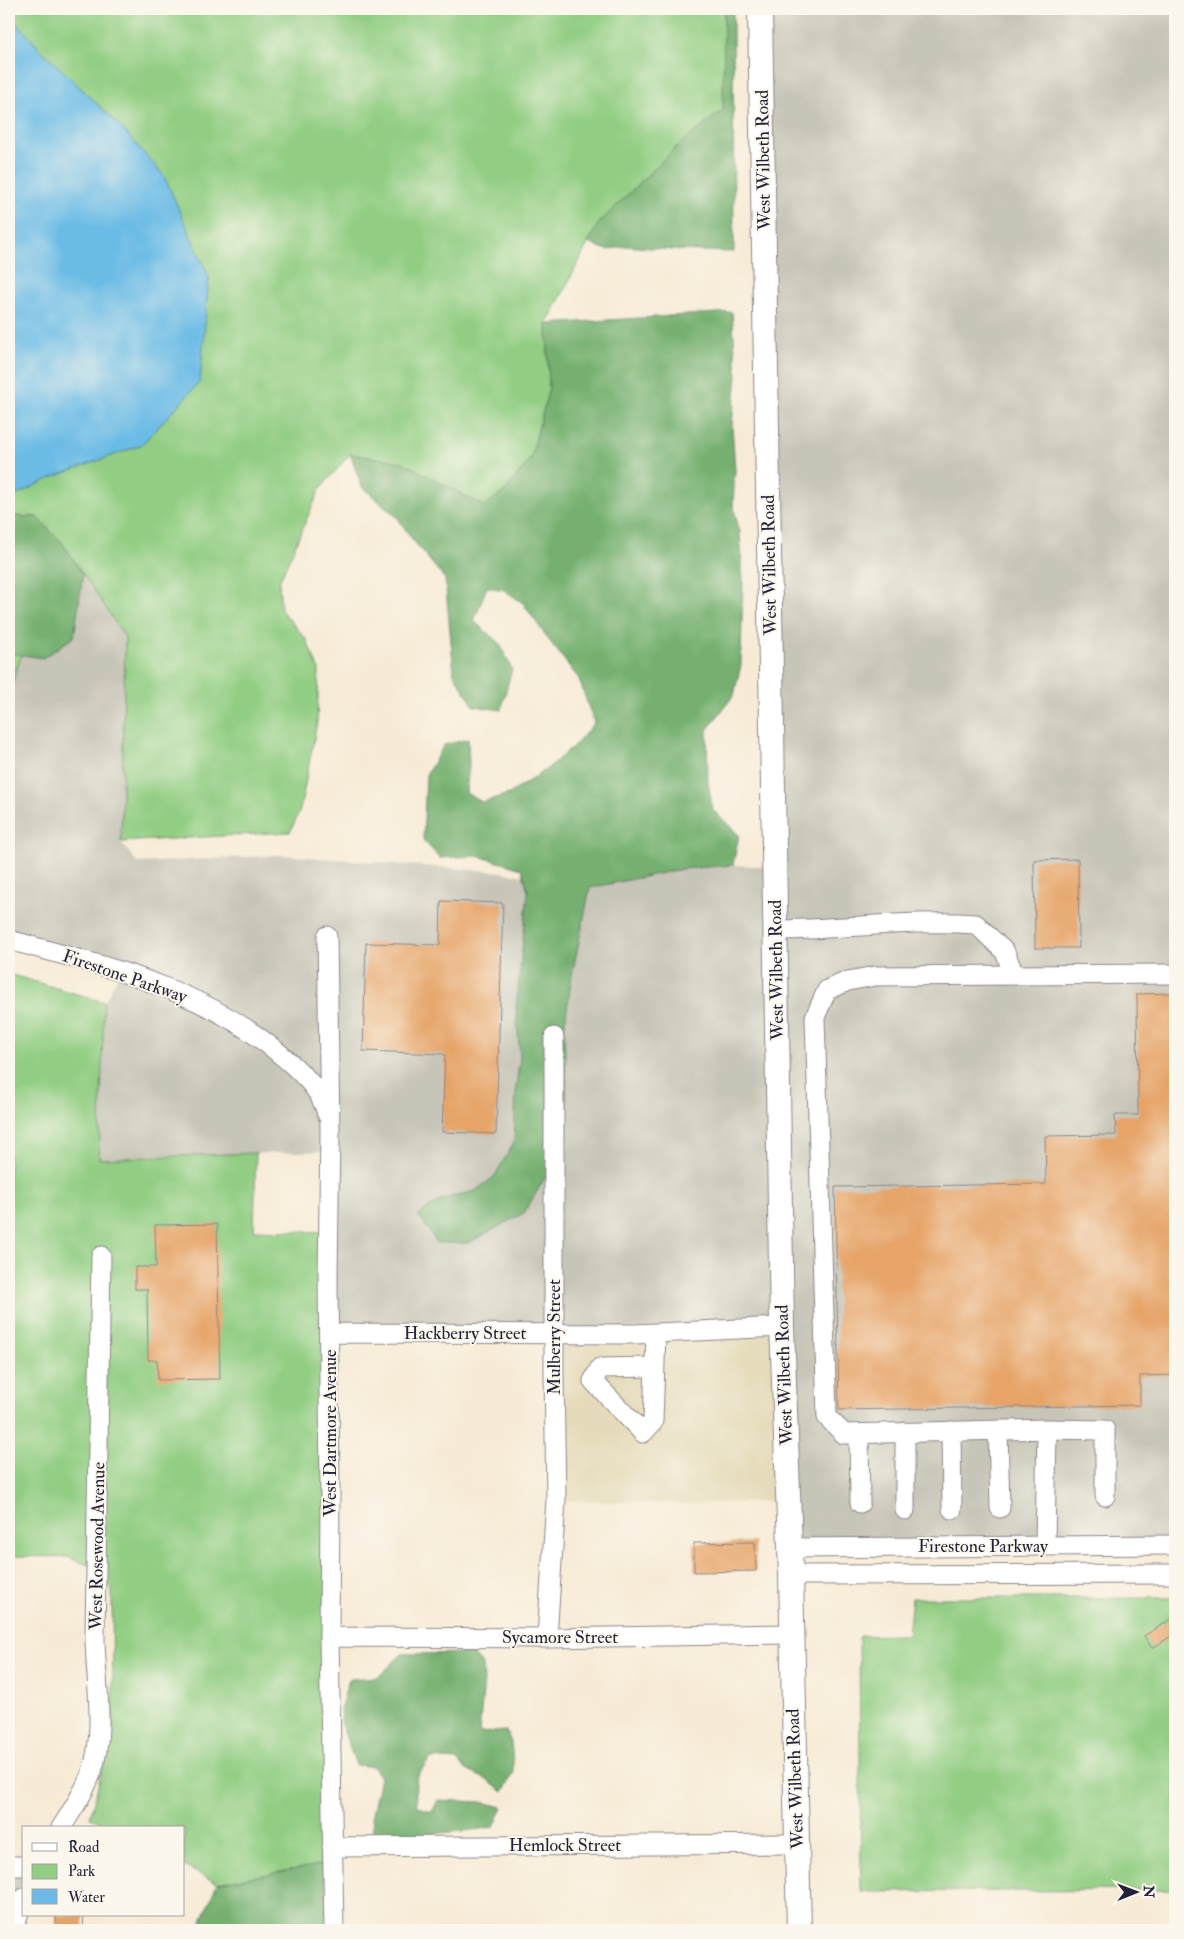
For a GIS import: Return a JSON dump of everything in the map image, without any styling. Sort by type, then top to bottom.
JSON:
[{"type":"main road","name":"West Wilbeth Road","points":[[760,9],[782,1327],[791,1575],[799,1930]]},
{"type":"street","points":[[775,930],[808,930],[942,922],[976,924],[1006,952],[1014,975]]},
{"type":"street","name":"West Dartmore Avenue","points":[[326,936],[330,1132],[329,1637],[334,1930]]},
{"type":"street","name":"Firestone Parkway","points":[[9,940],[145,979],[187,996],[242,1025],[268,1044],[304,1075],[315,1088],[326,1109],[330,1132]]},
{"type":"street","points":[[1105,1496],[1105,1430],[1047,1429],[844,1434],[827,1418],[815,1017],[827,990],[848,981],[875,976],[1175,974]]},
{"type":"street","name":"Mulberry Street","points":[[547,1638],[556,1500],[554,1037]]},
{"type":"street","name":"West Rosewood Avenue","points":[[62,1826],[82,1793],[92,1771],[96,1749],[98,1716],[95,1638],[102,1256]]},
{"type":"street","name":"Hackberry Street","points":[[329,1333],[656,1333],[782,1327]]},
{"type":"street","points":[[655,1367],[656,1333]]},
{"type":"street","points":[[1045,1545],[1048,1488],[1047,1429]]},
{"type":"street","points":[[998,1430],[1000,1508]]},
{"type":"street","points":[[951,1431],[952,1509]]},
{"type":"street","points":[[905,1432],[905,1510]]},
{"type":"street","points":[[859,1434],[860,1503]]},
{"type":"street","name":"Firestone Parkway","points":[[790,1548],[1175,1545]]},
{"type":"street","name":"Firestone Parkway","points":[[791,1575],[1175,1574]]},
{"type":"street","name":"Sycamore Street","points":[[329,1637],[547,1638],[792,1634]]},
{"type":"street","name":"Hemlock Street","points":[[332,1846],[797,1844]]},
{"type":"street","points":[[9,1866],[22,1866]]},
{"type":"street","points":[[13,1930],[22,1903]]},
{"type":"shaded area","points":[[760,9],[1175,9],[1175,1545],[790,1548]]},
{"type":"shaded area","points":[[83,575],[125,637],[121,842],[137,863],[282,855],[501,872],[590,888],[682,869],[733,865],[774,867],[782,1327],[329,1333],[330,1151],[99,1159],[104,1002],[121,971],[9,940],[9,691],[22,655],[43,658],[74,637]]},
{"type":"shaded area","points":[[782,1327],[788,1499],[764,1502],[676,1504],[556,1500],[554,1334]]},
{"type":"shaded area","points":[[9,1866],[22,1866],[22,1902],[9,1930]]},
{"type":"green space","points":[[9,9],[724,9],[723,110],[674,149],[598,224],[547,324],[549,388],[531,458],[505,491],[484,506],[402,462],[350,454],[320,489],[279,582],[281,610],[306,639],[319,670],[317,723],[300,810],[290,832],[121,842],[125,637],[61,541],[37,517],[9,516]]},
{"type":"green space","points":[[724,9],[733,9],[734,252],[626,246],[607,250],[588,243],[598,224],[674,149],[723,110]]},
{"type":"green space","points":[[732,312],[737,377],[732,424],[735,470],[733,506],[740,532],[743,579],[741,665],[734,695],[707,730],[708,782],[713,810],[739,835],[733,865],[682,869],[590,888],[572,975],[564,1030],[567,1114],[545,1178],[524,1213],[468,1243],[437,1243],[418,1215],[443,1199],[475,1191],[494,1177],[514,1142],[516,1086],[520,1056],[516,1009],[528,892],[522,869],[478,856],[440,858],[423,840],[426,775],[444,745],[468,739],[469,767],[466,793],[482,802],[509,794],[547,769],[578,742],[594,723],[579,679],[523,603],[504,590],[487,587],[474,621],[500,644],[512,669],[501,710],[474,706],[454,674],[445,579],[412,539],[397,517],[362,487],[350,454],[402,462],[484,506],[505,491],[531,458],[549,388],[547,324]]},
{"type":"green space","points":[[9,516],[37,517],[61,541],[83,575],[74,637],[43,658],[9,653]]},
{"type":"green space","points":[[9,653],[22,655],[9,691]]},
{"type":"green space","points":[[9,974],[104,1002],[99,1159],[256,1153],[254,1230],[329,1232],[325,1864],[217,1883],[185,1867],[185,1826],[107,1826],[90,1817],[113,1727],[112,1589],[96,1568],[67,1557],[9,1556]]},
{"type":"green space","points":[[912,1598],[1175,1598],[1175,1890],[861,1892],[859,1636],[908,1635]]},
{"type":"green space","points":[[472,1653],[483,1665],[484,1681],[479,1733],[506,1731],[511,1742],[514,1772],[503,1792],[484,1778],[469,1772],[456,1760],[431,1758],[417,1780],[417,1806],[432,1812],[438,1800],[482,1802],[503,1807],[494,1827],[434,1834],[373,1834],[372,1814],[380,1778],[374,1767],[356,1765],[342,1727],[340,1710],[349,1679],[378,1677],[402,1654]]},
{"type":"green space","points":[[325,1864],[327,1930],[200,1930],[217,1883]]},
{"type":"water","points":[[9,14],[37,46],[121,127],[164,176],[209,277],[200,382],[141,445],[51,478],[13,497],[9,496]]},
{"type":"building","points":[[1078,859],[1079,948],[1035,948],[1034,860]]},
{"type":"building","points":[[441,901],[503,903],[496,1134],[442,1132],[445,1054],[363,1051],[366,943],[440,945]]},
{"type":"building","points":[[1175,993],[1175,1375],[1140,1376],[1140,1405],[839,1410],[835,1187],[1046,1184],[1045,1136],[1116,1135],[1115,1115],[1138,1115],[1137,994]]},
{"type":"building","points":[[217,1224],[220,1379],[158,1380],[157,1360],[148,1360],[147,1289],[135,1289],[135,1267],[156,1267],[155,1225]]},
{"type":"building","points":[[755,1542],[756,1571],[694,1572],[694,1543]]},
{"type":"building","points":[[1175,1617],[1175,1634],[1152,1648],[1144,1636]]},
{"type":"building","points":[[56,1916],[84,1916],[83,1930],[56,1930]]}]
